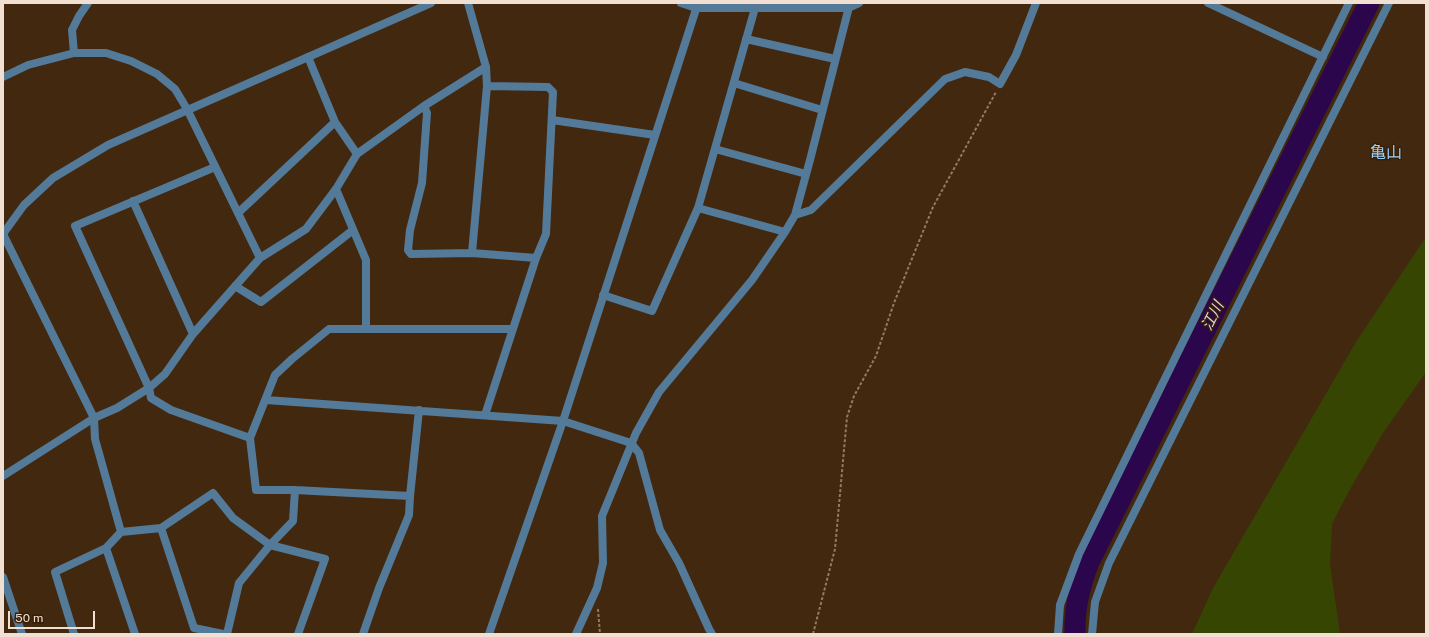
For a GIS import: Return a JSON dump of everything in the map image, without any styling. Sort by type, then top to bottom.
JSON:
[{"type":"street","points":[[74,53],[72,30],[88,3]]},
{"type":"street","points":[[121,532],[95,439],[94,418],[3,234],[24,205],[53,178],[108,145],[431,3]]},
{"type":"street","points":[[468,3],[486,67],[487,86],[472,253]]},
{"type":"street","points":[[681,3],[697,6],[755,8],[781,6],[849,6],[859,3]]},
{"type":"street","points":[[795,215],[811,210],[945,79],[965,72],[989,77],[1000,84],[1016,55],[1036,3]]},
{"type":"street","points":[[1208,3],[1323,57]]},
{"type":"street","points":[[1058,634],[1060,604],[1079,554],[1349,3]]},
{"type":"street","points":[[1092,634],[1095,602],[1109,563],[1390,3]]},
{"type":"street","points":[[488,634],[563,421],[697,6]]},
{"type":"street","points":[[576,634],[597,588],[603,563],[602,516],[631,443],[658,392],[752,280],[786,232],[795,215],[849,6]]},
{"type":"street","points":[[604,295],[652,311],[698,208],[755,8]]},
{"type":"street","points":[[746,39],[835,59]]},
{"type":"street","points":[[3,77],[28,65],[74,53],[106,53],[132,61],[157,74],[175,89],[187,109],[260,258]]},
{"type":"street","points":[[308,57],[335,122],[357,154]]},
{"type":"street","points":[[3,476],[94,418],[118,408],[149,388],[165,374],[193,334],[260,258],[306,229],[336,189],[357,154],[424,106],[486,67]]},
{"type":"street","points":[[734,84],[822,110]]},
{"type":"street","points":[[485,415],[536,258],[546,234],[553,92],[548,87],[487,86]]},
{"type":"street","points":[[424,106],[427,114],[422,183],[410,230],[408,250],[411,254],[472,253],[536,258]]},
{"type":"street","points":[[552,120],[655,135]]},
{"type":"street","points":[[238,213],[335,122]]},
{"type":"street","points":[[715,149],[806,174]]},
{"type":"street","points":[[215,166],[75,226],[149,388],[151,398],[171,410],[250,438]]},
{"type":"street","points":[[336,189],[366,260],[366,329]]},
{"type":"street","points":[[133,201],[193,334]]},
{"type":"street","points":[[698,208],[786,232]]},
{"type":"street","points":[[236,286],[261,302],[353,230]]},
{"type":"street","points":[[410,496],[295,490],[256,490],[250,438],[275,375],[329,329],[513,329]]},
{"type":"street","points":[[266,400],[563,421],[631,443],[640,453],[660,530],[679,563],[712,634]]},
{"type":"street","points":[[363,634],[379,588],[409,515],[419,410]]},
{"type":"street","points":[[227,634],[239,583],[270,544],[293,521],[295,490]]},
{"type":"street","points":[[74,634],[55,572],[106,548],[121,532],[162,528],[212,493],[232,518],[270,544],[325,559],[298,634]]},
{"type":"street","points":[[162,528],[194,628],[223,634]]},
{"type":"street","points":[[106,548],[135,634]]},
{"type":"street","points":[[3,577],[22,634]]},
{"type":"path","points":[[813,634],[835,549],[847,417],[854,396],[876,356],[894,303],[933,207],[1000,84]]},
{"type":"green space","points":[[1426,237],[1426,372],[1383,433],[1350,489],[1332,524],[1330,564],[1340,634],[1192,634],[1213,588],[1356,342]]},
{"type":"waterway","name":"江川","points":[[1075,634],[1078,597],[1089,562],[1369,3]]},
{"type":"district","name":"亀山","points":[[1386,153]]}]
